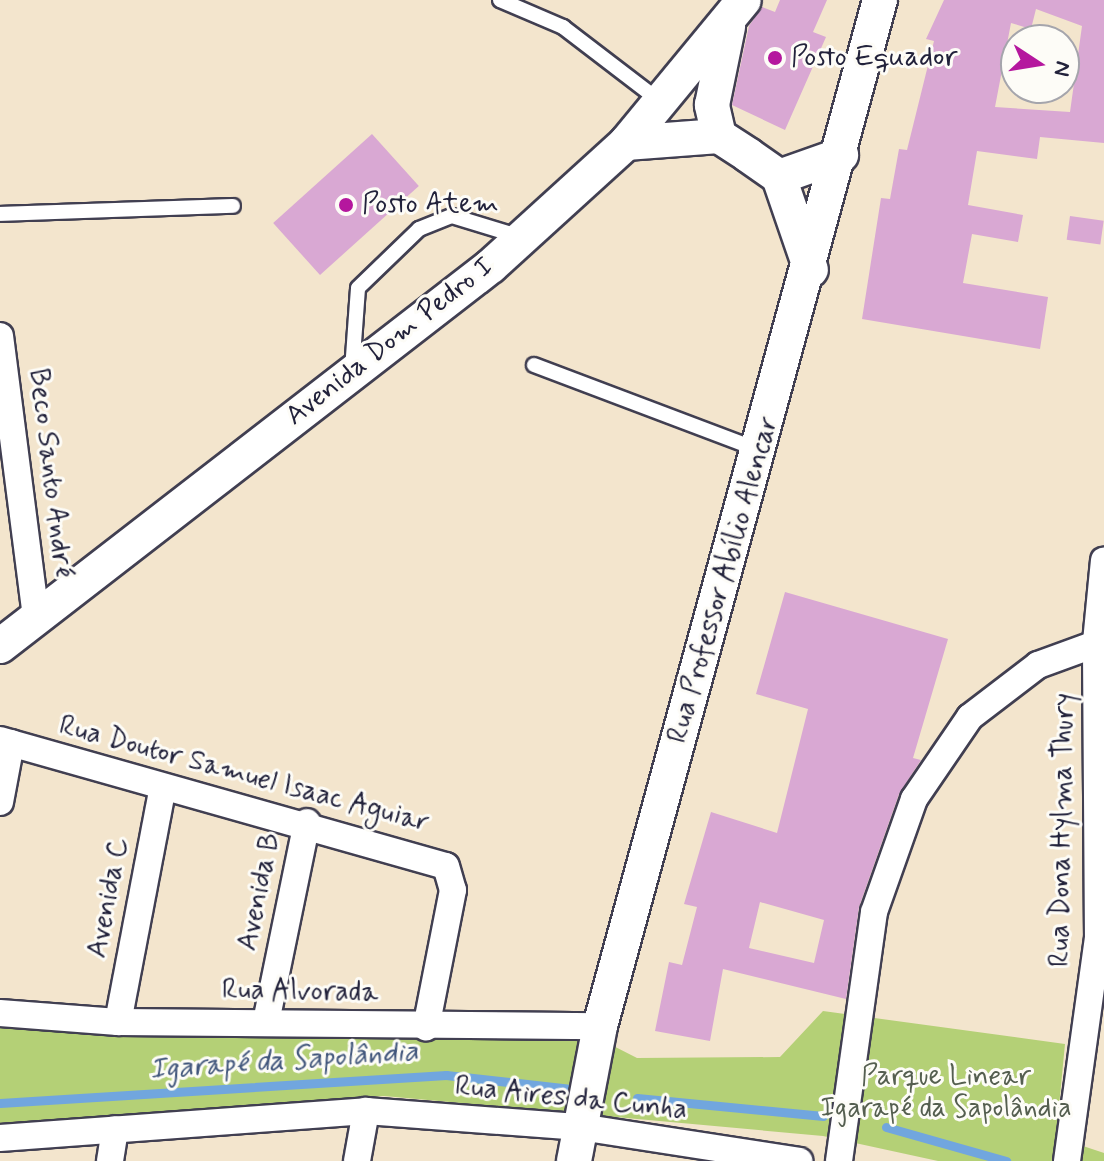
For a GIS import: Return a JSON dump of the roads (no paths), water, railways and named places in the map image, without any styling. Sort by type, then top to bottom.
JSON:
[{"type":"street","name":"Rua Professor Abílio Alencar","points":[[574,1161],[600,1026],[811,270],[880,0]]},
{"type":"street","name":"Avenida Dom Pedro I","points":[[0,646],[522,237],[626,143],[737,11]]},
{"type":"street","points":[[719,136],[712,105],[737,11]]},
{"type":"street","points":[[626,143],[719,136],[779,177],[811,270]]},
{"type":"street","points":[[779,177],[841,155]]},
{"type":"street","name":"Beco Santo André","points":[[0,336],[36,618]]},
{"type":"street","name":"Rua Dona Hylma Thury","points":[[1067,1161],[1098,939],[1100,641],[1104,560]]},
{"type":"street","points":[[839,1161],[874,912],[914,799],[970,717],[1038,665],[1100,641]]},
{"type":"street","points":[[0,802],[6,742]]},
{"type":"street","name":"Rua Doutor Samuel Isaac Aguiar","points":[[6,742],[163,787],[307,822],[427,857],[446,866],[453,890],[426,1027]]},
{"type":"street","name":"Avenida C","points":[[118,1022],[163,787]]},
{"type":"street","name":"Avenida B","points":[[266,1022],[307,822]]},
{"type":"street","name":"Rua Alvorada","points":[[0,1013],[118,1022],[266,1022],[426,1027],[600,1026]]},
{"type":"street","points":[[357,1161],[366,1111]]},
{"type":"street","name":"Rua Aires da Cunha","points":[[0,1138],[366,1111],[580,1127],[799,1161]]},
{"type":"street","points":[[110,1161],[115,1129]]},
{"type":"lane","points":[[500,0],[563,27],[661,102]]},
{"type":"lane","points":[[0,214],[233,206]]},
{"type":"lane","points":[[352,370],[358,288],[419,229],[452,216],[522,237]]},
{"type":"lane","points":[[534,365],[760,451]]},
{"type":"waterway","name":"Igarapé da Sapolândia","points":[[0,1103],[446,1075],[571,1089]]},
{"type":"waterway","name":"Igarapé da Sapolândia","points":[[637,1098],[823,1116]]},
{"type":"waterway","name":"Igarapé da Sapolândia","points":[[886,1127],[1006,1161]]},
{"type":"place","name":"Posto Equador","points":[[775,58]]},
{"type":"place","name":"Posto Atem","points":[[346,205]]},
{"type":"park label","name":"Parque Linear Igarapé da Sapolândia","points":[[946,1093]]}]
